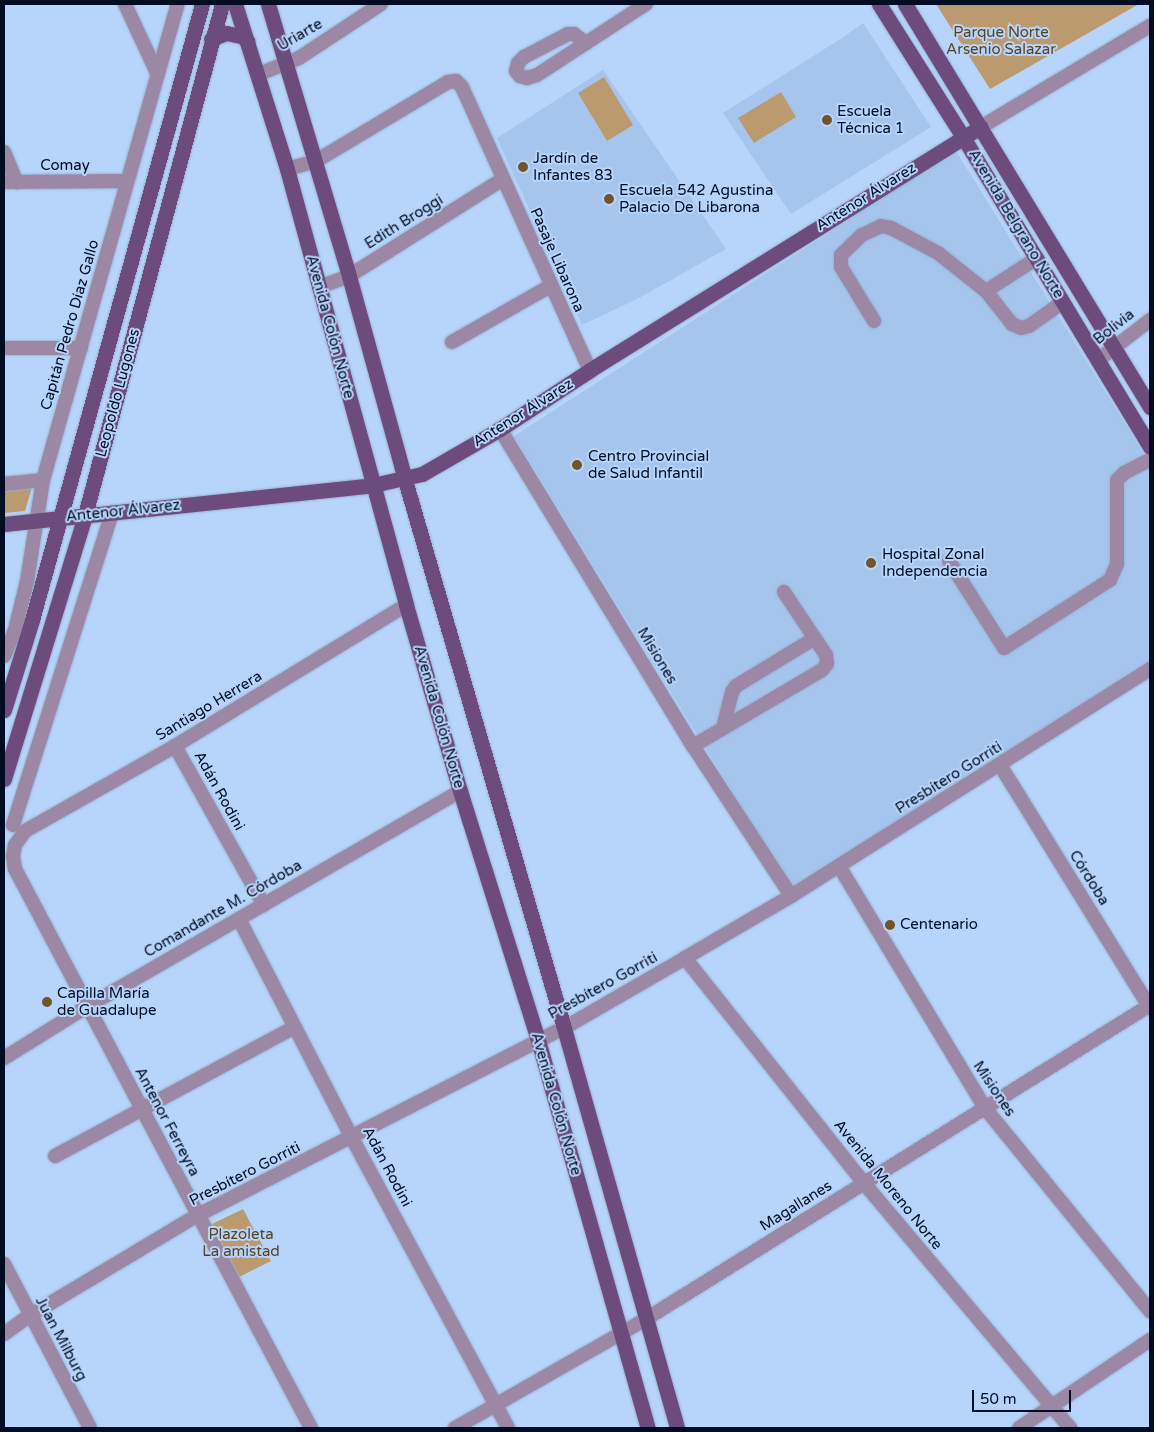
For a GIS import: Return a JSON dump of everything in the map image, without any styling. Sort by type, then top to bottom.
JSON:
[{"type":"main road","name":"Leopoldo Lugones","points":[[4,710],[60,518],[202,4]]},
{"type":"main road","name":"Leopoldo Lugones","points":[[4,779],[85,515],[211,39],[222,4]]},
{"type":"main road","name":"Avenida Colón Norte","points":[[235,4],[287,169],[406,605],[460,791],[538,1040],[648,1428]]},
{"type":"main road","name":"Avenida Colón Norte","points":[[268,4],[316,161],[405,480],[564,1028],[677,1428]]},
{"type":"main road","name":"Avenida Belgrano Norte","points":[[879,4],[963,137],[1150,447]]},
{"type":"main road","name":"Avenida Belgrano Norte","points":[[905,4],[981,126],[1150,407]]},
{"type":"main road","points":[[211,39],[226,33],[242,36],[248,42]]},
{"type":"main road","name":"Antenor Álvarez","points":[[4,524],[373,485],[405,480],[422,474],[500,429],[590,370],[981,126]]},
{"type":"street","points":[[125,4],[157,73]]},
{"type":"street","name":"Capitán Pedro Díaz Gallo","points":[[4,656],[15,630],[27,581],[43,480],[178,4]]},
{"type":"street","name":"Uriarte","points":[[258,74],[299,58],[381,4]]},
{"type":"street","points":[[586,43],[646,4]]},
{"type":"street","points":[[981,126],[1150,26]]},
{"type":"street","name":"Pasaje Libarona","points":[[316,161],[448,82],[456,82],[462,87],[550,286],[590,370]]},
{"type":"street","points":[[4,152],[11,182]]},
{"type":"street","points":[[287,169],[316,161]]},
{"type":"street","name":"Edith Broggi","points":[[319,287],[349,276],[503,179]]},
{"type":"street","name":"Comay","points":[[11,182],[127,181]]},
{"type":"street","points":[[874,321],[841,267],[841,255],[862,234],[881,226],[891,228],[938,253],[986,292],[1012,324],[1020,328],[1029,326],[1063,302]]},
{"type":"street","points":[[986,292],[1037,258]]},
{"type":"street","points":[[452,342],[550,286]]},
{"type":"street","name":"Bolivia","points":[[1098,360],[1150,320]]},
{"type":"street","points":[[4,348],[81,348]]},
{"type":"street","name":"Misiones","points":[[500,429],[693,746],[791,896]]},
{"type":"street","points":[[949,561],[1004,648],[1110,580],[1117,564],[1117,480],[1124,473],[1150,460]]},
{"type":"street","points":[[4,484],[43,480]]},
{"type":"street","name":"Antenor Ferreyra","points":[[112,512],[14,826],[15,845],[8,860],[15,869],[311,1428]]},
{"type":"street","points":[[693,746],[822,670],[826,664],[826,655],[784,592]]},
{"type":"street","name":"Santiago Herrera","points":[[14,826],[175,746],[406,605]]},
{"type":"street","points":[[723,728],[732,692],[736,686],[815,638]]},
{"type":"street","name":"Presbítero Gorriti","points":[[4,1334],[29,1316],[198,1215],[564,1028],[686,958],[791,896],[1150,669]]},
{"type":"street","name":"Adán Rodini","points":[[175,746],[264,905]]},
{"type":"street","name":"Córdoba","points":[[1000,765],[1150,1006]]},
{"type":"street","name":"Comandante M. Córdoba","points":[[4,1058],[88,1006],[460,791]]},
{"type":"street","name":"Misiones","points":[[839,866],[985,1108],[1150,1311]]},
{"type":"street","name":"Adán Rodini","points":[[239,919],[352,1138],[508,1428]]},
{"type":"street","name":"Avenida Moreno Norte","points":[[686,958],[863,1182],[1070,1428]]},
{"type":"street","name":"Magallanes","points":[[455,1428],[621,1334],[863,1182],[1150,1006]]},
{"type":"street","points":[[55,1156],[140,1108],[295,1027]]},
{"type":"street","name":"Juan Milburg","points":[[4,1264],[29,1316],[90,1428]]},
{"type":"street","points":[[1019,1428],[1150,1340]]},
{"type":"shaded area","name":"Escuela Técnica 1","points":[[863,23],[931,127],[791,214],[723,113]]},
{"type":"shaded area","name":"Escuela 542 Agustina Palacio De Libarona","points":[[603,70],[726,249],[639,298],[582,325],[497,138]]},
{"type":"shaded area","name":"Hospital Zonal Independencia","points":[[956,151],[1150,464],[1150,661],[792,889],[514,436]]},
{"type":"green space","name":"Parque Norte Arsenio Salazar","points":[[936,4],[1139,4],[990,89]]},
{"type":"green space","points":[[604,77],[633,125],[607,141],[578,93]]},
{"type":"green space","points":[[781,92],[796,117],[754,143],[738,118]]},
{"type":"green space","points":[[33,484],[25,511],[4,513],[4,487]]},
{"type":"green space","name":"Plazoleta La amistad","points":[[243,1209],[271,1261],[239,1277],[212,1224]]},
{"type":"place","name":"Escuela Técnica 1","points":[[827,120]]},
{"type":"place","name":"Jardín de Infantes 83","points":[[523,167]]},
{"type":"place","name":"Escuela 542 Agustina Palacio De Libarona","points":[[609,199]]},
{"type":"place","name":"Centro Provincial de Salud Infantil","points":[[577,465]]},
{"type":"place","name":"Hospital Zonal Independencia","points":[[871,563]]},
{"type":"place","name":"Centenario","points":[[890,925]]},
{"type":"place","name":"Capilla María de Guadalupe","points":[[47,1002]]}]
